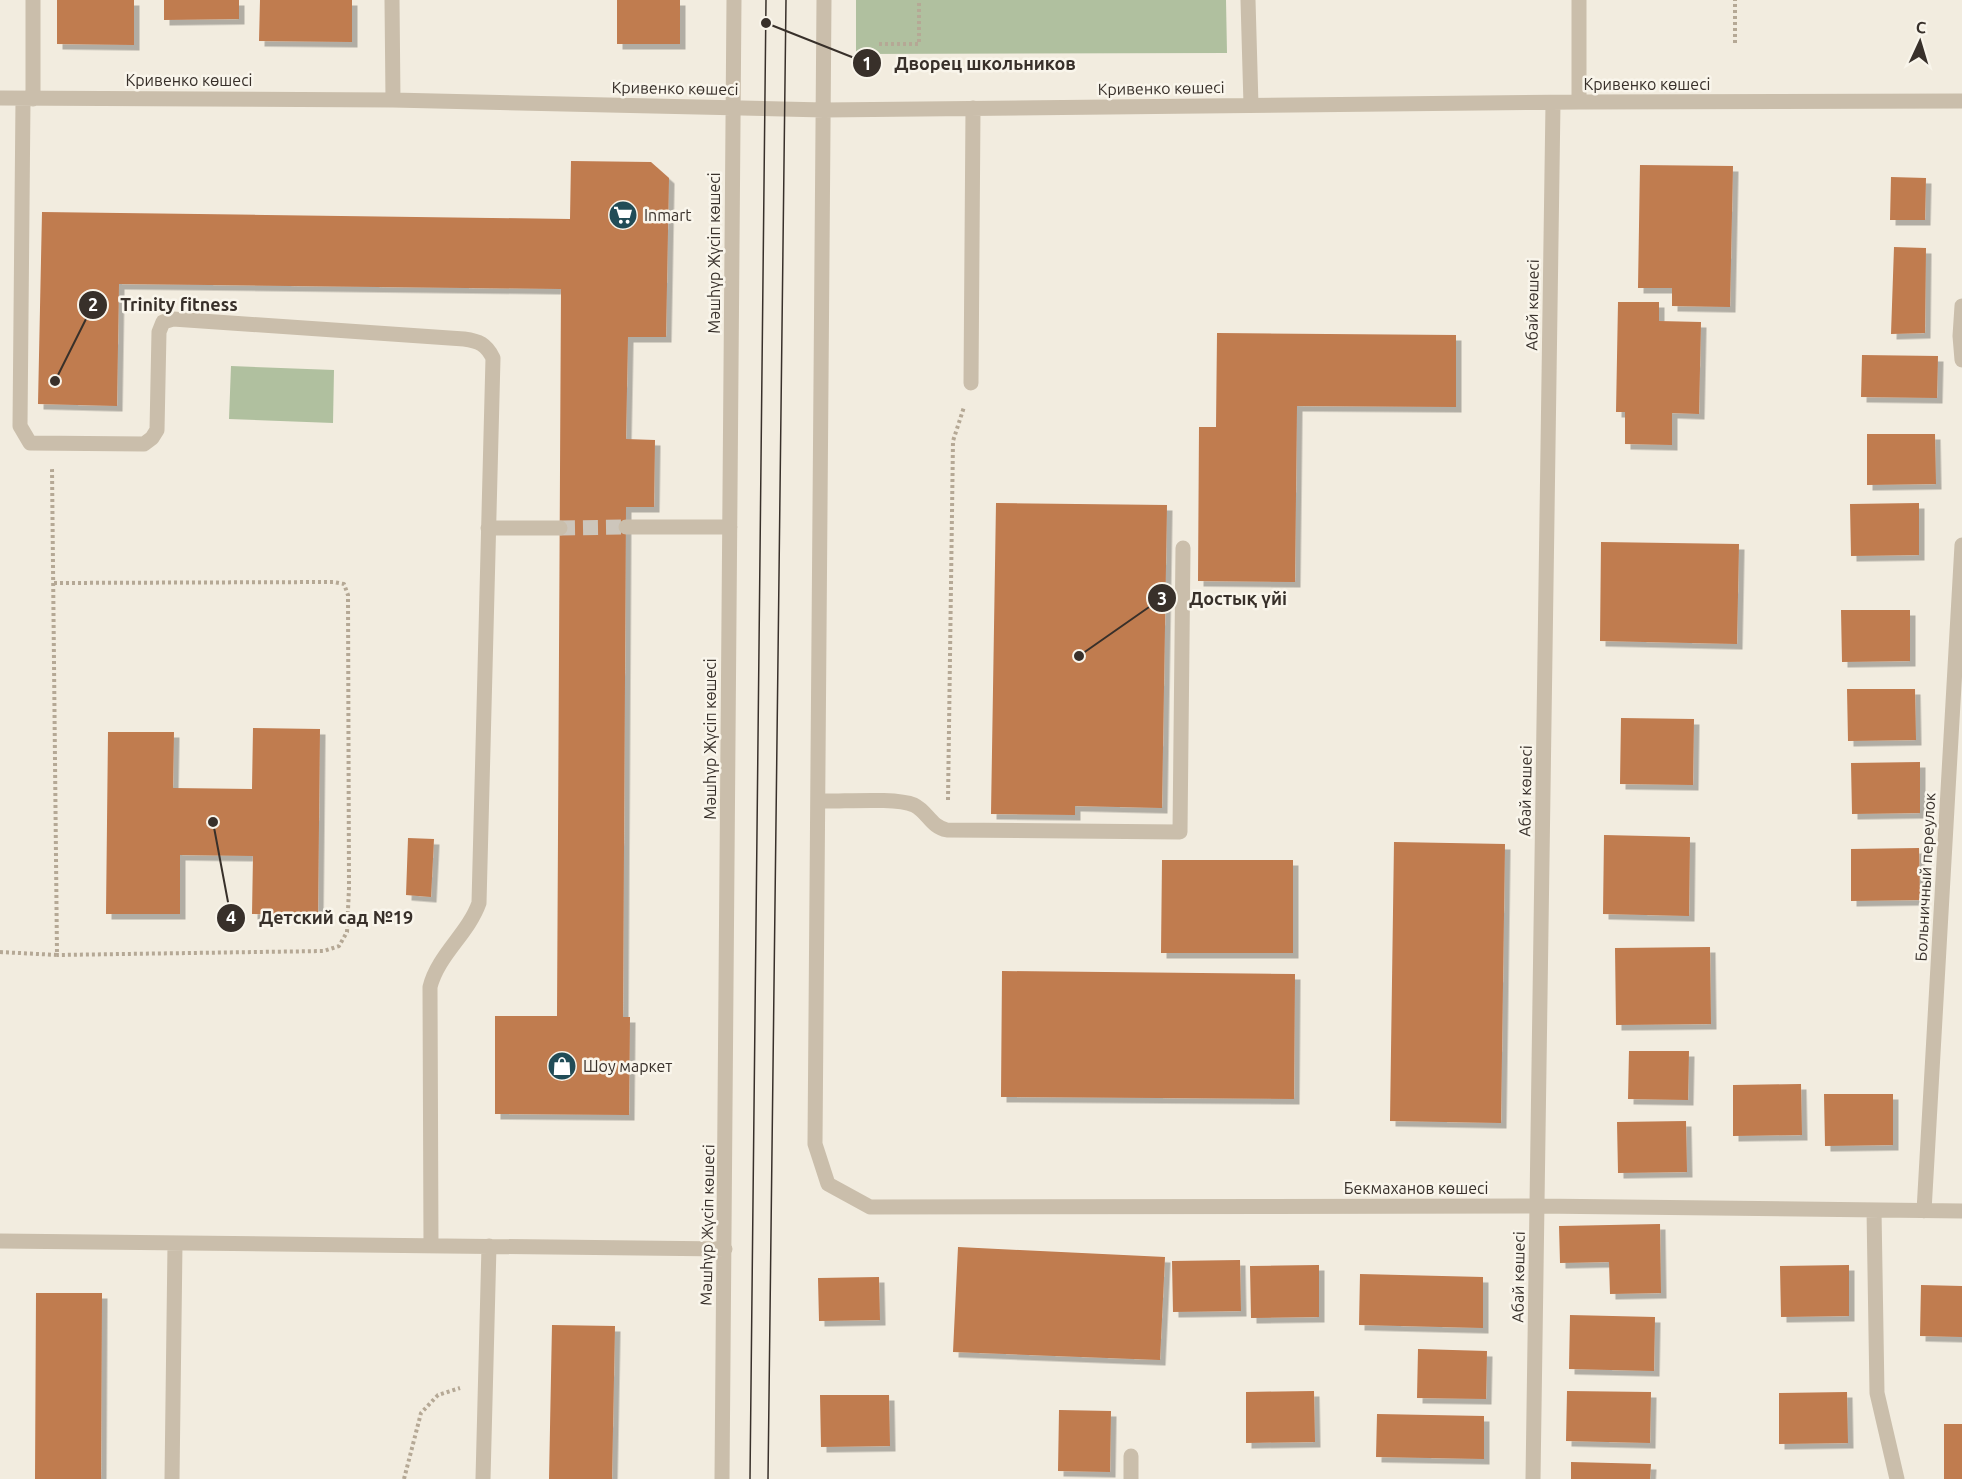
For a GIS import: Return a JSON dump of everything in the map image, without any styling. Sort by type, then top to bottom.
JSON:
[{"type":"street","points":[[33,0],[28,99],[20,426],[30,442],[144,444],[152,438],[157,430],[159,332],[163,322],[173,319],[478,341],[488,348],[493,358],[479,903],[474,917],[434,973],[430,987],[431,1245]]},
{"type":"street","points":[[392,0],[393,100]]},
{"type":"street","name":"Мәшһүр Жүсіп көшесі","points":[[722,1479],[734,0]]},
{"type":"street","points":[[824,0],[818,801],[904,802],[925,813],[939,828],[947,830],[1180,832],[1183,548]]},
{"type":"street","points":[[1248,0],[1251,105]]},
{"type":"street","points":[[1580,0],[1580,102]]},
{"type":"street","name":"Кривенко көшесі","points":[[0,98],[393,100],[824,110],[1580,102],[1962,101]]},
{"type":"street","name":"Абай көшесі","points":[[1533,1479],[1553,103]]},
{"type":"street","points":[[971,383],[973,108]]},
{"type":"street","points":[[1962,306],[1960,336],[1962,360]]},
{"type":"street","points":[[626,527],[730,527]]},
{"type":"street","points":[[489,528],[560,528]]},
{"type":"street","name":"Больничный переулок","points":[[1924,1210],[1962,545]]},
{"type":"street","name":"Бекмаханов көшесі","points":[[818,801],[815,1144],[828,1184],[870,1206],[1537,1206],[1962,1211]]},
{"type":"street","points":[[1874,1210],[1877,1393],[1897,1479]]},
{"type":"street","points":[[0,1241],[725,1249]]},
{"type":"street","points":[[172,1479],[176,1244]]},
{"type":"street","points":[[483,1479],[489,1246]]},
{"type":"street","points":[[1131,1456],[1131,1479]]},
{"type":"path","points":[[879,44],[919,44],[919,0]]},
{"type":"path","points":[[1735,0],[1735,43]]},
{"type":"path","points":[[947,830],[953,441],[971,383]]},
{"type":"path","points":[[52,443],[57,956]]},
{"type":"path","points":[[0,952],[57,956],[324,951],[339,946],[347,932],[349,888],[348,595],[344,584],[333,582],[54,583]]},
{"type":"path","points":[[404,1479],[421,1413],[438,1395],[486,1379]]},
{"type":"green space","points":[[856,0],[1226,0],[1227,53],[856,54]]},
{"type":"green space","points":[[231,366],[334,370],[333,423],[229,419]]},
{"type":"building","points":[[57,0],[134,0],[134,45],[57,44]]},
{"type":"building","points":[[164,0],[239,0],[239,19],[164,20]]},
{"type":"building","points":[[260,0],[352,0],[352,42],[259,41]]},
{"type":"building","points":[[617,0],[680,0],[680,44],[617,44]]},
{"type":"building","points":[[571,161],[651,162],[669,178],[666,337],[628,337],[626,439],[655,440],[654,507],[626,507],[623,1017],[630,1017],[629,1115],[495,1114],[495,1016],[557,1016],[561,289],[119,284],[117,406],[38,404],[42,212],[570,219]]},
{"type":"building","points":[[1640,165],[1733,166],[1730,307],[1672,306],[1672,288],[1638,288]]},
{"type":"building","points":[[1891,177],[1926,178],[1925,220],[1890,220]]},
{"type":"building","points":[[1894,247],[1926,248],[1925,333],[1891,334]]},
{"type":"building","points":[[1618,302],[1659,302],[1659,321],[1701,322],[1699,414],[1672,413],[1672,445],[1625,444],[1625,412],[1616,412]]},
{"type":"building","points":[[1217,333],[1456,335],[1456,407],[1297,406],[1295,582],[1198,581],[1199,427],[1216,427]]},
{"type":"building","points":[[1862,355],[1938,356],[1937,398],[1861,397]]},
{"type":"building","points":[[1867,434],[1935,434],[1936,484],[1867,485]]},
{"type":"building","points":[[996,503],[1167,505],[1162,808],[1075,806],[1075,815],[991,814]]},
{"type":"building","points":[[1919,503],[1919,555],[1851,556],[1850,504]]},
{"type":"building","points":[[1601,542],[1739,544],[1737,644],[1600,641]]},
{"type":"building","points":[[1841,610],[1910,610],[1910,661],[1842,662]]},
{"type":"building","points":[[1847,689],[1915,689],[1916,740],[1848,741]]},
{"type":"building","points":[[1621,718],[1694,719],[1693,785],[1620,784]]},
{"type":"building","points":[[253,728],[320,729],[318,915],[252,914],[253,856],[180,855],[180,914],[106,914],[108,732],[174,732],[173,788],[252,789]]},
{"type":"building","points":[[1920,762],[1920,813],[1852,814],[1851,763]]},
{"type":"building","points":[[1604,835],[1690,837],[1689,916],[1603,914]]},
{"type":"building","points":[[408,838],[434,839],[431,897],[406,895]]},
{"type":"building","points":[[1394,842],[1505,844],[1501,1123],[1390,1121]]},
{"type":"building","points":[[1919,848],[1920,900],[1851,901],[1851,849]]},
{"type":"building","points":[[1162,860],[1293,860],[1293,953],[1161,953]]},
{"type":"building","points":[[1710,947],[1711,1024],[1616,1025],[1615,948]]},
{"type":"building","points":[[1002,971],[1295,974],[1294,1099],[1001,1097]]},
{"type":"building","points":[[1629,1051],[1689,1051],[1688,1100],[1628,1099]]},
{"type":"building","points":[[1801,1084],[1802,1135],[1733,1136],[1733,1085]]},
{"type":"building","points":[[1824,1094],[1893,1094],[1893,1145],[1825,1146]]},
{"type":"building","points":[[1686,1121],[1687,1172],[1618,1173],[1617,1122]]},
{"type":"building","points":[[1660,1224],[1661,1293],[1610,1294],[1609,1262],[1560,1263],[1559,1226]]},
{"type":"building","points":[[958,1247],[1165,1257],[1160,1360],[953,1352]]},
{"type":"building","points":[[1240,1260],[1241,1311],[1173,1312],[1172,1261]]},
{"type":"building","points":[[1319,1265],[1319,1317],[1251,1318],[1250,1266]]},
{"type":"building","points":[[1849,1265],[1849,1316],[1781,1317],[1780,1266]]},
{"type":"building","points":[[1360,1274],[1483,1277],[1483,1328],[1359,1325]]},
{"type":"building","points":[[879,1277],[880,1320],[819,1321],[818,1278]]},
{"type":"building","points":[[1921,1285],[1962,1286],[1962,1337],[1920,1336]]},
{"type":"building","points":[[36,1293],[102,1293],[101,1479],[35,1479]]},
{"type":"building","points":[[1570,1315],[1655,1317],[1654,1371],[1569,1369]]},
{"type":"building","points":[[552,1325],[615,1326],[612,1479],[549,1479]]},
{"type":"building","points":[[1418,1349],[1487,1351],[1486,1399],[1417,1398]]},
{"type":"building","points":[[1314,1391],[1315,1442],[1246,1443],[1246,1392]]},
{"type":"building","points":[[1567,1391],[1651,1392],[1650,1443],[1566,1441]]},
{"type":"building","points":[[1847,1392],[1848,1443],[1779,1444],[1779,1393]]},
{"type":"building","points":[[820,1395],[889,1395],[890,1446],[821,1447]]},
{"type":"building","points":[[1059,1410],[1111,1411],[1110,1472],[1058,1471]]},
{"type":"building","points":[[1377,1414],[1484,1416],[1484,1459],[1376,1457]]},
{"type":"building","points":[[1944,1424],[1962,1424],[1962,1479],[1944,1479]]},
{"type":"building","points":[[1571,1462],[1651,1464],[1650,1479],[1571,1479]]},
{"type":"tunnel","points":[[560,528],[626,527]]},
{"type":"tram line","points":[[750,1479],[766,0]]},
{"type":"tram line","points":[[768,1479],[786,0]]},
{"type":"place","name":"Дворец школьников","points":[[766,23]]},
{"type":"place","name":"Inmart","points":[[623,215]]},
{"type":"place","name":"Trinity fitness","points":[[55,381]]},
{"type":"place","name":"Достық үйі","points":[[1079,656]]},
{"type":"place","name":"Детский сад №19","points":[[213,822]]},
{"type":"place","name":"Шоу маркет","points":[[562,1066]]}]
